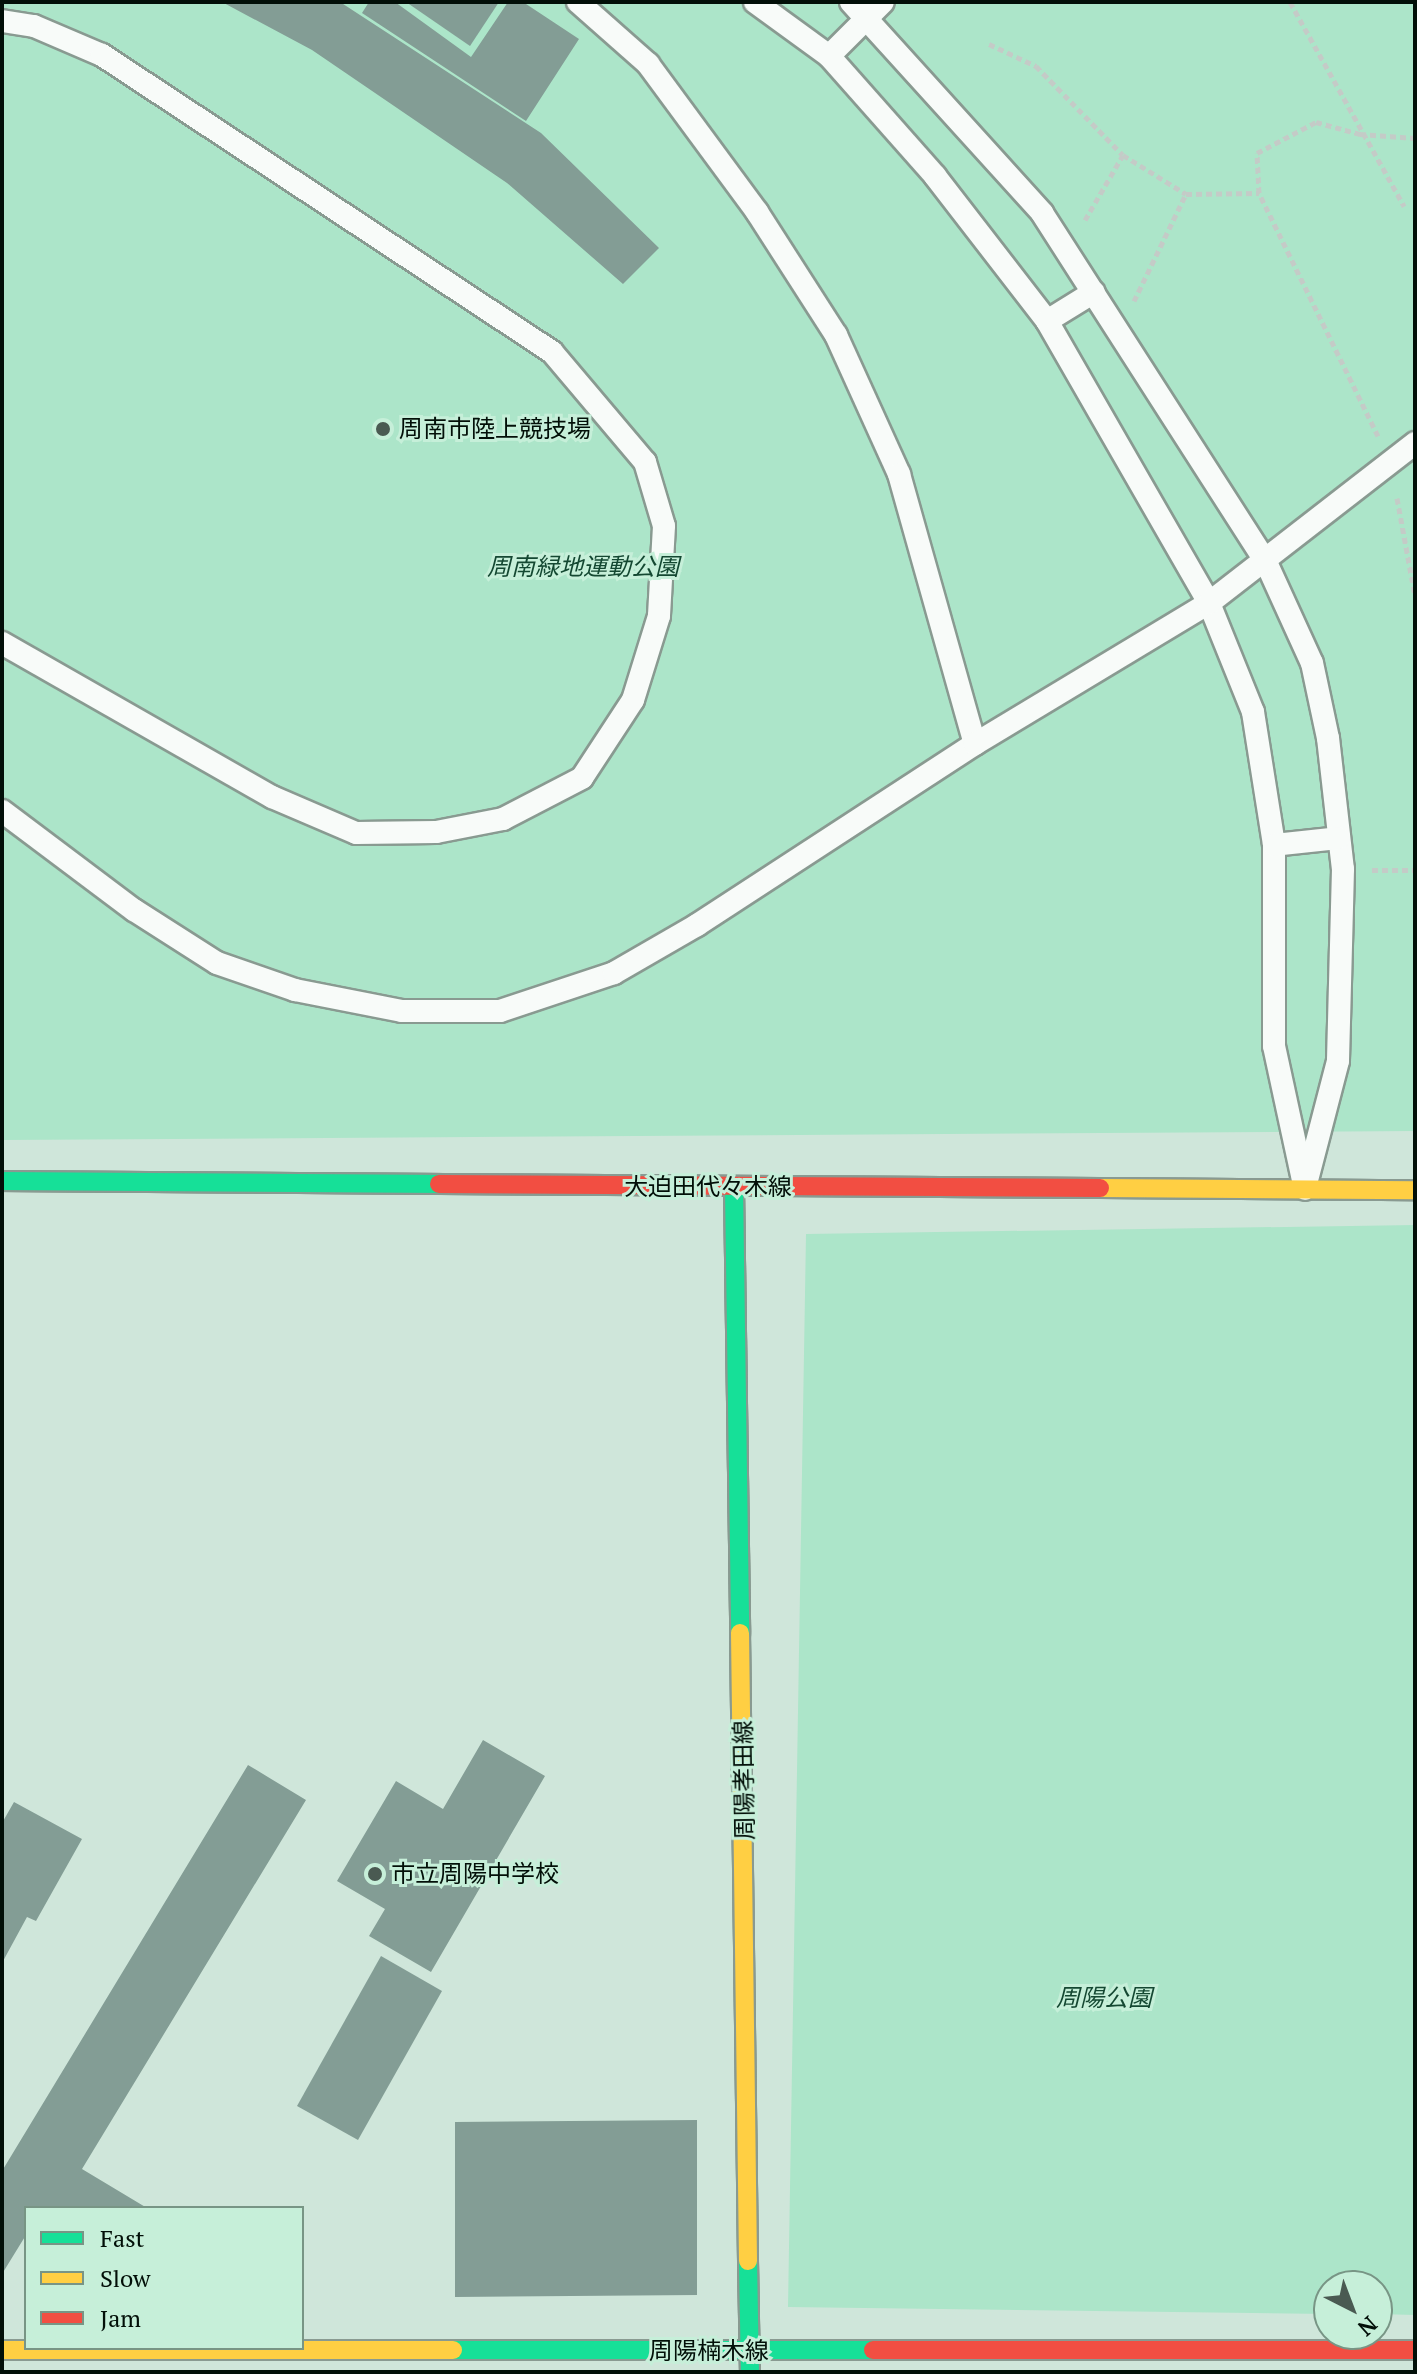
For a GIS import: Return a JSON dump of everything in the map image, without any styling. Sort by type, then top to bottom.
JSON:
[{"type":"street","name":"大迫田代々木線","points":[[2,1181],[1415,1190]]},
{"type":"street","name":"周陽孝田線","points":[[734,1187],[750,2372]]},
{"type":"street","name":"周陽楠木線","points":[[2,2350],[1415,2350]]},
{"type":"lane","points":[[578,2],[648,64],[757,212],[836,335],[899,474],[975,744]]},
{"type":"lane","points":[[755,2],[829,56],[935,176],[1047,321],[1209,603],[1253,712],[1274,845],[1274,1046],[1305,1189]]},
{"type":"lane","points":[[851,2],[876,10],[1042,213],[1265,560],[1312,663],[1328,738],[1343,869],[1338,1061],[1305,1189]]},
{"type":"lane","points":[[829,56],[876,10]]},
{"type":"lane","points":[[2,21],[34,26],[102,55],[552,352],[645,462],[664,526],[659,616],[633,700],[582,778],[503,819],[436,832],[356,833],[272,797],[2,643]]},
{"type":"lane","points":[[1047,321],[1094,292]]},
{"type":"lane","points":[[2,811],[134,910],[217,963],[295,990],[402,1011],[500,1011],[614,973],[697,925],[975,744],[1209,603],[1415,443]]},
{"type":"lane","points":[[1274,845],[1339,838]]},
{"type":"path","points":[[1290,2],[1360,134],[1404,206]]},
{"type":"path","points":[[989,44],[1036,66],[1123,155],[1186,194],[1259,193]]},
{"type":"path","points":[[1415,138],[1360,134],[1316,122],[1287,133],[1257,153],[1259,193],[1390,460],[1415,596]]},
{"type":"path","points":[[1067,251],[1123,155]]},
{"type":"path","points":[[1119,330],[1186,194]]},
{"type":"path","points":[[1343,869],[1415,870]]},
{"type":"green space","name":"周南緑地運動公園","points":[[2,2],[1415,2],[1415,1131],[2,1140]]},
{"type":"green space","name":"周陽公園","points":[[1415,1225],[1415,2315],[1393,2314],[1393,2270],[1313,2270],[1313,2314],[788,2307],[806,1234]]},
{"type":"building","points":[[222,2],[340,2],[541,133],[659,248],[623,284],[507,183],[312,50]]},
{"type":"building","points":[[369,2],[395,2],[471,57],[508,2],[523,2],[579,39],[526,121],[362,13]]},
{"type":"building","points":[[406,2],[499,2],[470,46]]},
{"type":"building","points":[[483,1740],[545,1776],[431,1972],[369,1936],[385,1909],[337,1881],[396,1781],[443,1809]]},
{"type":"building","points":[[248,1765],[306,1800],[82,2169],[144,2206],[24,2206],[24,2238],[2,2274],[2,2171]]},
{"type":"building","points":[[14,1802],[82,1839],[36,1921],[27,1917],[2,1963],[2,1823]]},
{"type":"building","points":[[381,1956],[442,1991],[358,2140],[297,2106]]},
{"type":"building","points":[[697,2120],[697,2295],[455,2297],[455,2122]]},
{"type":"traffic: fast","points":[[2,1181],[439,1184]]},
{"type":"traffic: fast","points":[[734,1187],[740,1633]]},
{"type":"traffic: fast","points":[[748,2261],[750,2372]]},
{"type":"traffic: fast","points":[[453,2350],[873,2350]]},
{"type":"traffic: slow","points":[[1100,1188],[1415,1190]]},
{"type":"traffic: slow","points":[[740,1633],[748,2261]]},
{"type":"traffic: slow","points":[[2,2350],[453,2350]]},
{"type":"traffic: jam","points":[[439,1184],[1100,1188]]},
{"type":"traffic: jam","points":[[873,2350],[1415,2350]]},
{"type":"place","name":"周南市陸上競技場","points":[[383,429]]},
{"type":"place","name":"市立周陽中学校","points":[[375,1874]]}]
